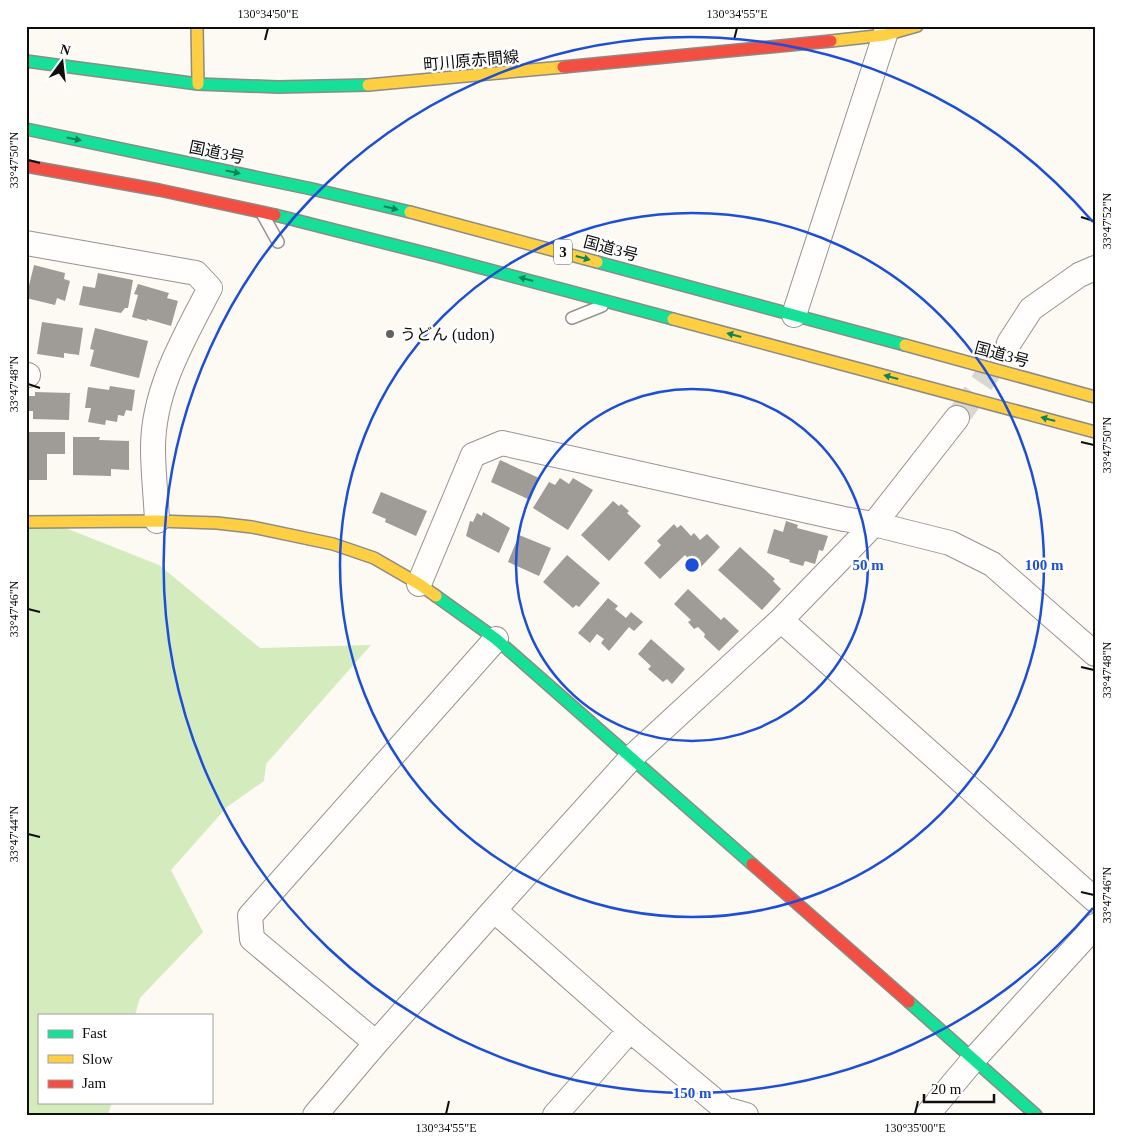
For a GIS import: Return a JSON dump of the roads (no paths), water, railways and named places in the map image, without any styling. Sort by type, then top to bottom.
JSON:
[{"type":"main road","points":[[197,26],[198,84]]},
{"type":"main road","name":"町川原赤間線","points":[[26,61],[198,84],[278,87],[362,86],[771,48],[885,35],[917,26]]},
{"type":"main road","name":"国道3号","points":[[26,129],[283,183],[440,220],[1095,396]]},
{"type":"main road","name":"3","points":[[26,166],[158,190],[261,212],[437,256],[1095,432]]},
{"type":"main road","points":[[26,522],[157,521],[218,523],[252,527],[334,544],[374,558],[419,584],[496,639],[1036,1115]]},
{"type":"street","points":[[794,315],[885,35]]},
{"type":"street","points":[[26,242],[196,273],[210,288],[179,348],[166,378],[156,412],[153,447],[157,521]]},
{"type":"street","points":[[1008,343],[1031,309],[1079,275],[1095,268]]},
{"type":"street","points":[[315,1115],[376,1043],[632,757],[781,620],[874,524],[957,418]]},
{"type":"street","points":[[419,584],[473,455],[502,443],[874,524],[950,543],[992,564],[1095,654]]},
{"type":"street","points":[[781,620],[1095,900]]},
{"type":"street","points":[[376,1043],[252,939],[250,916],[496,639]]},
{"type":"street","points":[[494,910],[630,1030],[726,1109],[746,1115]]},
{"type":"street","points":[[926,1115],[973,1060],[1095,926]]},
{"type":"street","points":[[556,1115],[630,1030]]},
{"type":"lane","points":[[261,212],[278,242]]},
{"type":"lane","points":[[572,318],[611,302]]},
{"type":"tunnel","points":[[961,413],[1009,343]]},
{"type":"place","name":"うどん (udon)","points":[[390,334]]}]
